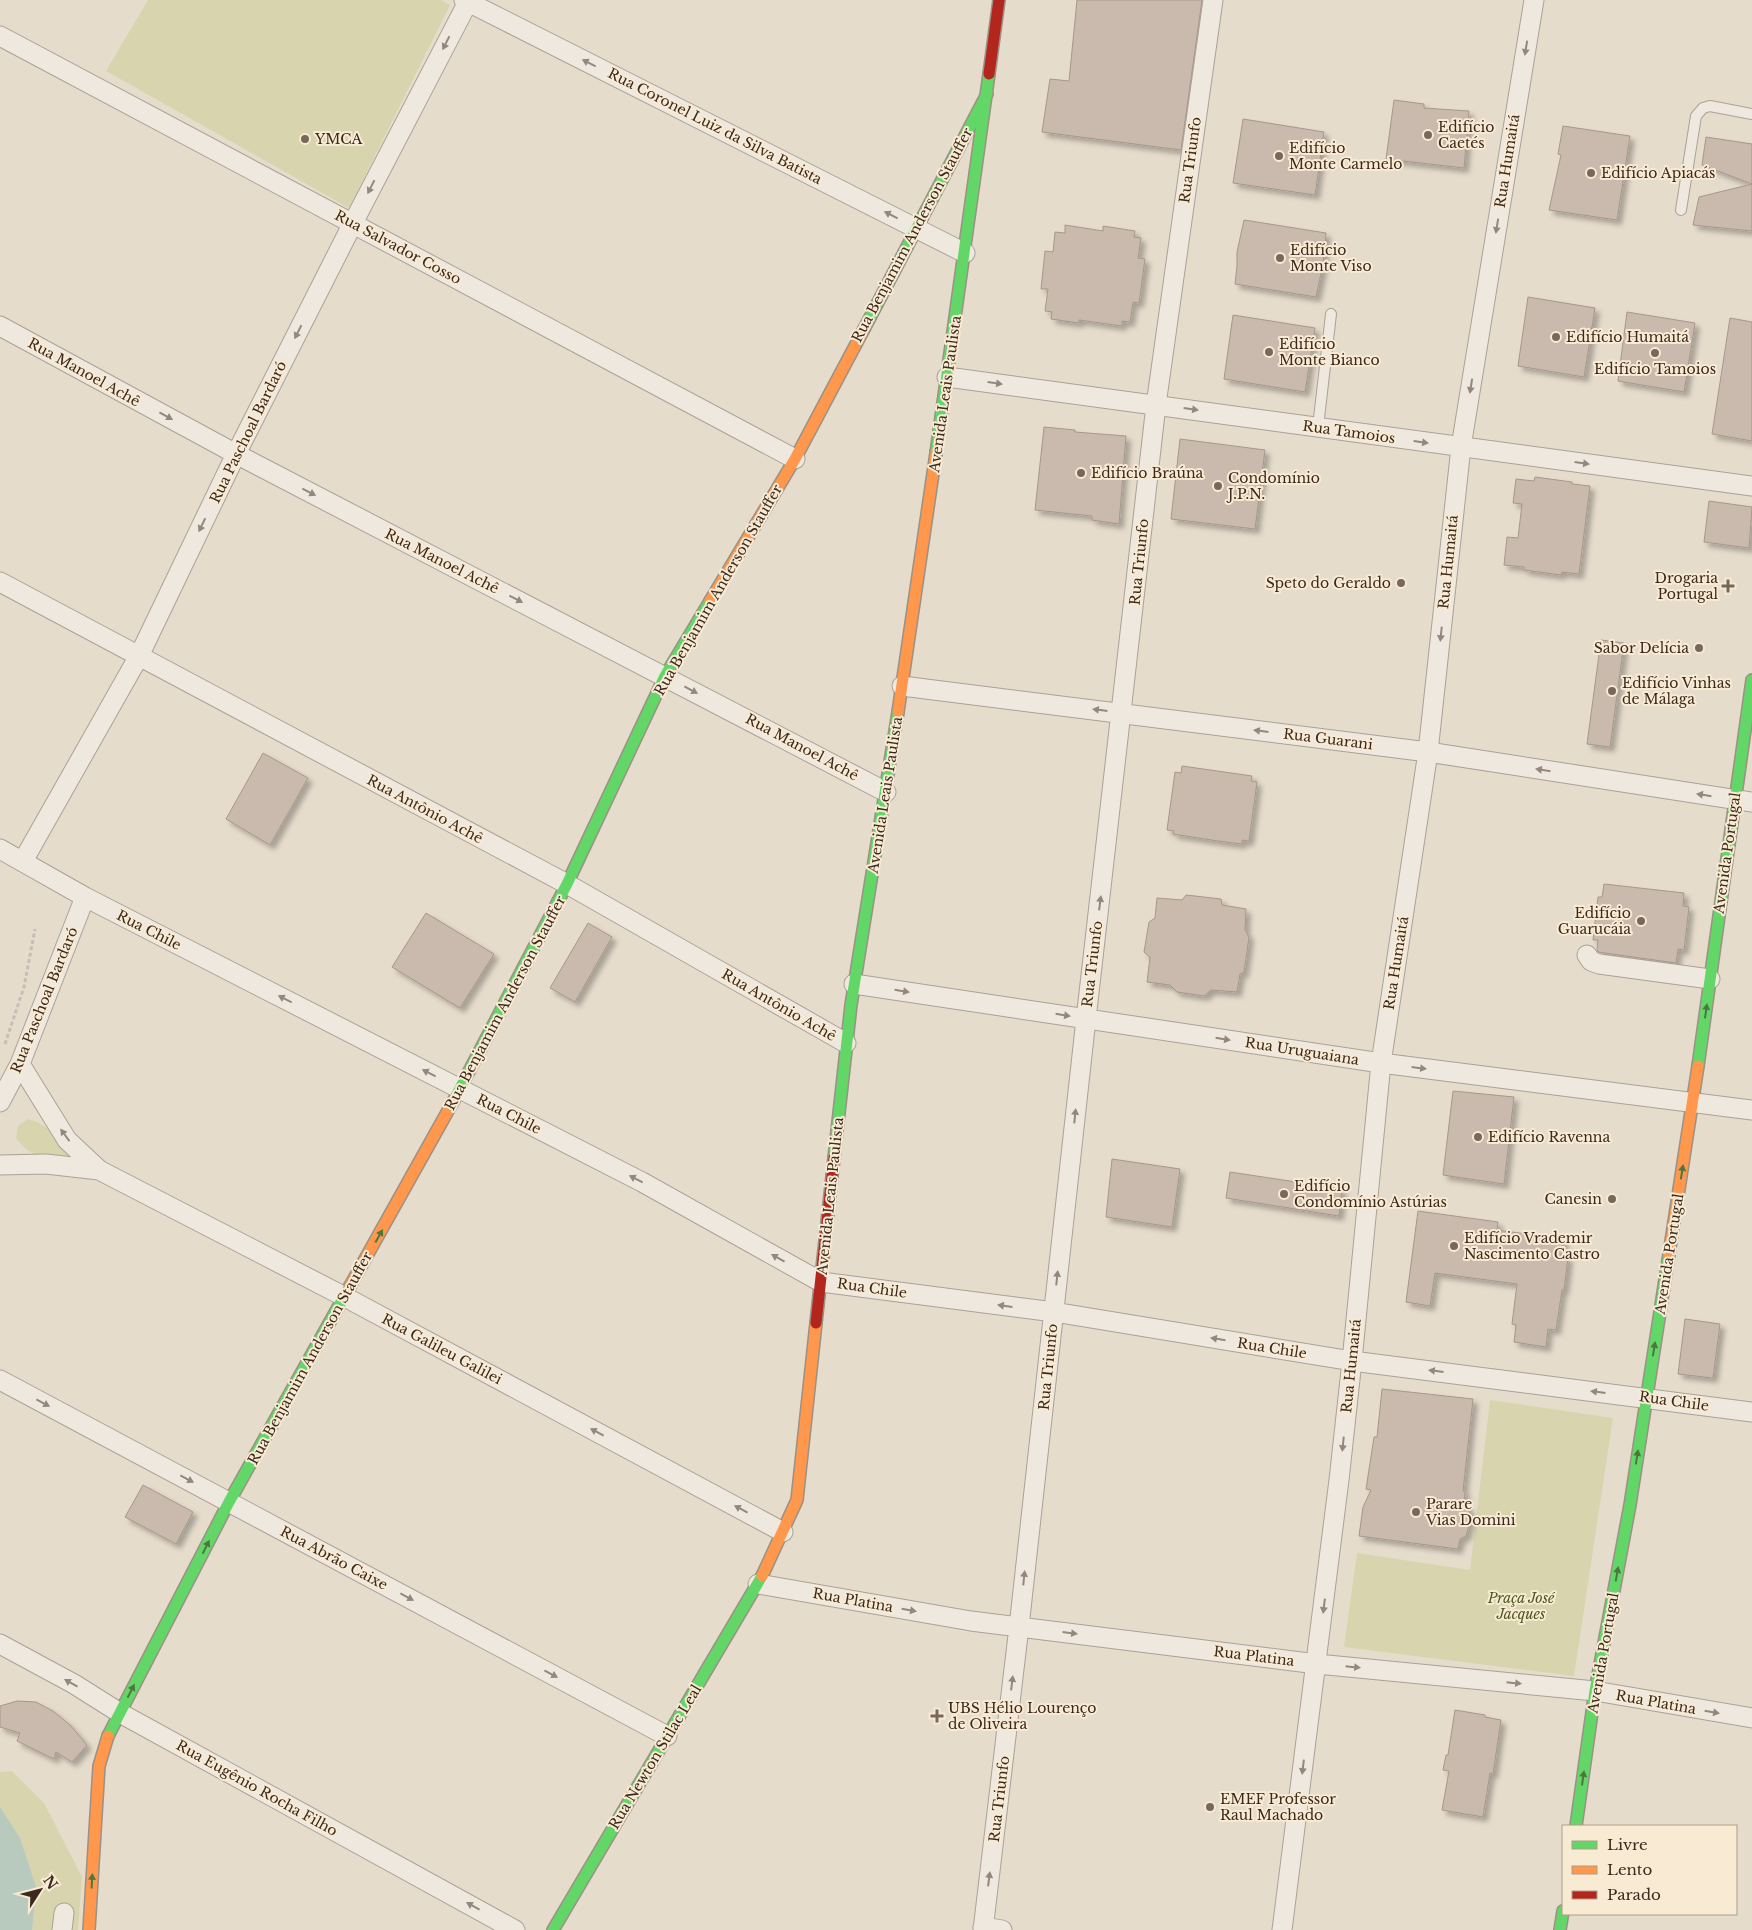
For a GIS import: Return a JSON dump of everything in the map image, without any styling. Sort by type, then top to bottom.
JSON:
[{"type":"street","name":"Avenida Leais Paulista","points":[[758,1584],[784,1532],[796,1500],[846,1043],[902,686],[965,253],[999,0]]},
{"type":"street","name":"Rua Triunfo","points":[[989,1929],[1019,1627],[1156,405],[1212,0]]},
{"type":"street","name":"Rua Humaitá","points":[[1282,1930],[1317,1664],[1352,1361],[1381,1063],[1428,752],[1461,447],[1534,0]]},
{"type":"street","name":"Rua Paschoal Bardaró","points":[[23,861],[139,656],[236,454],[467,1]]},
{"type":"street","name":"Rua Coronel Luiz da Silva Batista","points":[[467,1],[965,253]]},
{"type":"street","name":"Rua Salvador Cosso","points":[[0,36],[795,459]]},
{"type":"street","name":"Rua Benjamim Anderson Stauffer","points":[[89,1930],[99,1766],[108,1735],[229,1502],[460,1089],[567,884],[665,676],[795,459],[987,94]]},
{"type":"street","name":"Rua Manoel Achê","points":[[0,326],[236,454],[886,792]]},
{"type":"street","name":"Rua Tamoios","points":[[947,377],[1752,486]]},
{"type":"street","name":"Rua Antônio Achê","points":[[0,582],[567,884],[846,1043]]},
{"type":"street","name":"Avenida Portugal","points":[[1576,1825],[1595,1691],[1630,1505],[1693,1101],[1710,979],[1743,801],[1752,680]]},
{"type":"street","name":"Rua Guarani","points":[[902,686],[1428,752],[1743,801]]},
{"type":"street","name":"Rua Chile","points":[[0,849],[85,897],[642,1182],[821,1282],[1054,1312],[1352,1361],[1752,1412]]},
{"type":"street","name":"Rua Paschoal Bardaró","points":[[0,1102],[20,1064],[85,897]]},
{"type":"street","points":[[1587,955],[1592,961],[1599,964],[1710,979]]},
{"type":"street","name":"Rua Uruguaiana","points":[[854,984],[1381,1063],[1693,1101],[1752,1110]]},
{"type":"street","name":"Rua Galileu Galilei","points":[[20,1064],[67,1140],[98,1170],[345,1297],[784,1532]]},
{"type":"street","name":"Rua Galileu Galilei","points":[[0,1164],[46,1164],[98,1170]]},
{"type":"street","name":"Rua Abrão Caixe","points":[[0,1380],[667,1736]]},
{"type":"street","name":"Rua Platina","points":[[758,1584],[971,1621],[1317,1664],[1595,1691],[1752,1718]]},
{"type":"street","name":"Rua Newton Stilac Leal","points":[[553,1930],[758,1584]]},
{"type":"street","name":"Rua Eugênio Rocha Filho","points":[[0,1644],[515,1930]]},
{"type":"street","points":[[1560,1930],[1562,1915]]},
{"type":"lane","points":[[1681,210],[1696,116],[1703,108],[1710,106],[1752,114]]},
{"type":"lane","points":[[1318,427],[1331,314]]},
{"type":"path","points":[[3,1048],[24,987],[34,928]]},
{"type":"green space","name":"YMCA","points":[[148,0],[441,0],[450,5],[349,208],[106,71]]},
{"type":"green space","points":[[28,1119],[41,1124],[57,1136],[71,1152],[67,1157],[39,1155],[27,1150],[16,1138],[18,1126]]},
{"type":"green space","name":"Praça José Jacques","points":[[1490,1400],[1613,1418],[1574,1676],[1344,1647],[1357,1553],[1470,1570]]},
{"type":"green space","points":[[12,1771],[44,1803],[82,1877],[78,1930],[0,1930],[0,1772]]},
{"type":"shaded area","points":[[0,1807],[20,1838],[36,1887],[32,1930],[0,1930]]},
{"type":"building","points":[[1077,0],[1202,0],[1181,150],[1042,132],[1050,79],[1069,81]]},
{"type":"building","name":"Edifício Caetés","points":[[1394,100],[1424,104],[1424,108],[1469,111],[1464,168],[1386,159]]},
{"type":"building","name":"Edifício Monte Carmelo","points":[[1243,119],[1324,132],[1315,195],[1233,183]]},
{"type":"building","name":"Edifício Apiacás","points":[[1563,126],[1630,136],[1617,220],[1549,210],[1561,155],[1558,154]]},
{"type":"building","points":[[1706,137],[1752,144],[1752,184],[1702,165]]},
{"type":"building","points":[[1752,184],[1752,231],[1693,225],[1699,197]]},
{"type":"building","name":"Edifício Monte Viso","points":[[1244,220],[1326,233],[1323,264],[1316,297],[1235,284],[1237,252]]},
{"type":"building","points":[[1065,225],[1103,231],[1103,226],[1135,231],[1134,237],[1141,238],[1138,258],[1145,259],[1139,303],[1133,302],[1130,322],[1122,321],[1122,326],[1079,320],[1079,323],[1051,319],[1052,312],[1045,311],[1048,289],[1041,289],[1045,251],[1053,252],[1055,232],[1065,233]]},
{"type":"building","name":"Edifício Humaitá","points":[[1528,297],[1595,308],[1584,377],[1518,366]]},
{"type":"building","name":"Edifício Tamoios","points":[[1627,312],[1695,323],[1684,392],[1618,381]]},
{"type":"building","name":"Edifício Monte Bianco","points":[[1233,315],[1315,328],[1305,392],[1224,379]]},
{"type":"building","points":[[1730,318],[1752,322],[1752,441],[1712,434]]},
{"type":"building","name":"Edifício Braúna","points":[[1044,427],[1075,430],[1075,432],[1126,436],[1119,524],[1092,520],[1092,516],[1035,510]]},
{"type":"building","name":"Condomínio J.P.N.","points":[[1180,439],[1265,450],[1255,529],[1171,519]]},
{"type":"building","points":[[1535,477],[1590,486],[1579,574],[1562,572],[1561,575],[1504,565],[1507,537],[1518,538],[1522,504],[1513,503],[1516,479],[1534,481]]},
{"type":"building","points":[[1709,501],[1752,507],[1749,548],[1704,542]]},
{"type":"building","name":"Edifício Vinhas de Málaga","points":[[1601,640],[1624,643],[1610,747],[1587,744]]},
{"type":"building","points":[[263,753],[308,778],[270,845],[226,819]]},
{"type":"building","points":[[1182,766],[1252,776],[1251,781],[1257,782],[1249,841],[1242,840],[1242,844],[1218,841],[1173,834],[1174,831],[1167,830],[1175,772],[1181,773]]},
{"type":"building","name":"Edifício Guarucáia","points":[[1604,884],[1684,893],[1683,906],[1689,907],[1684,950],[1678,949],[1676,963],[1598,952],[1598,940],[1593,940],[1598,897],[1602,897]]},
{"type":"building","points":[[1186,895],[1221,899],[1222,905],[1246,909],[1245,930],[1249,937],[1244,972],[1240,974],[1237,992],[1211,990],[1204,996],[1177,992],[1170,985],[1147,982],[1150,957],[1144,952],[1149,922],[1155,918],[1157,898],[1182,900]]},
{"type":"building","points":[[426,913],[494,954],[460,1008],[392,967]]},
{"type":"building","points":[[588,923],[612,937],[575,1002],[550,988]]},
{"type":"building","name":"Edifício Ravenna","points":[[1453,1091],[1514,1097],[1504,1184],[1443,1175]]},
{"type":"building","points":[[1112,1159],[1180,1169],[1172,1227],[1106,1217]]},
{"type":"building","name":"Edifício Condomínio Astúrias","points":[[1230,1172],[1342,1189],[1339,1216],[1226,1198]]},
{"type":"building","points":[[1418,1211],[1498,1222],[1497,1230],[1564,1239],[1561,1256],[1568,1257],[1564,1290],[1562,1290],[1556,1330],[1548,1329],[1546,1347],[1514,1342],[1516,1325],[1512,1324],[1517,1284],[1435,1273],[1430,1306],[1406,1302]]},
{"type":"building","points":[[1685,1319],[1720,1324],[1713,1378],[1678,1374]]},
{"type":"building","points":[[1382,1389],[1473,1399],[1463,1491],[1465,1491],[1464,1504],[1469,1508],[1470,1522],[1466,1536],[1460,1539],[1458,1549],[1359,1536],[1363,1507],[1371,1490],[1366,1489],[1374,1437],[1377,1437]]},
{"type":"building","points":[[143,1485],[193,1512],[176,1544],[125,1517]]},
{"type":"building","points":[[17,1701],[36,1702],[53,1711],[70,1725],[87,1745],[72,1762],[56,1752],[54,1759],[17,1741],[20,1733],[0,1727],[0,1706]]},
{"type":"building","points":[[1455,1710],[1501,1720],[1493,1774],[1490,1773],[1483,1817],[1442,1810],[1449,1771],[1443,1770],[1446,1755],[1448,1755]]},
{"type":"traffic: fast","points":[[936,453],[989,74]]},
{"type":"traffic: fast","points":[[864,329],[987,94]]},
{"type":"traffic: fast","points":[[454,1100],[567,884],[665,676],[710,601]]},
{"type":"traffic: fast","points":[[1698,1066],[1752,680]]},
{"type":"traffic: fast","points":[[834,1158],[851,1005],[898,712]]},
{"type":"traffic: fast","points":[[1576,1825],[1595,1691],[1630,1505],[1669,1254]]},
{"type":"traffic: fast","points":[[108,1736],[229,1502],[350,1286]]},
{"type":"traffic: fast","points":[[553,1930],[762,1576]]},
{"type":"traffic: fast","points":[[1560,1930],[1562,1915]]},
{"type":"traffic: slow","points":[[710,601],[795,459],[864,329]]},
{"type":"traffic: slow","points":[[898,712],[936,453]]},
{"type":"traffic: slow","points":[[1669,1254],[1698,1066]]},
{"type":"traffic: slow","points":[[350,1286],[454,1100]]},
{"type":"traffic: slow","points":[[762,1576],[797,1500],[816,1323]]},
{"type":"traffic: slow","points":[[89,1930],[99,1766],[108,1736]]},
{"type":"traffic: jam","points":[[989,74],[999,0]]},
{"type":"traffic: jam","points":[[816,1323],[834,1158]]},
{"type":"place","name":"Edifício Caetés","points":[[1428,135]]},
{"type":"place","name":"YMCA","points":[[305,139]]},
{"type":"place","name":"Edifício Monte Carmelo","points":[[1279,156]]},
{"type":"place","name":"Edifício Apiacás","points":[[1591,173]]},
{"type":"place","name":"Edifício Monte Viso","points":[[1280,258]]},
{"type":"place","name":"Edifício Humaitá","points":[[1556,337]]},
{"type":"place","name":"Edifício Monte Bianco","points":[[1269,352]]},
{"type":"place","name":"Edifício Tamoios","points":[[1655,353]]},
{"type":"place","name":"Edifício Braúna","points":[[1081,473]]},
{"type":"place","name":"Condomínio J.P.N.","points":[[1218,486]]},
{"type":"place","name":"Speto do Geraldo","points":[[1401,583]]},
{"type":"place","name":"Drogaria Portugal","points":[[1728,586]]},
{"type":"place","name":"Sabor Delícia","points":[[1699,648]]},
{"type":"place","name":"Edifício Vinhas de Málaga","points":[[1612,691]]},
{"type":"place","name":"Edifício Guarucáia","points":[[1641,921]]},
{"type":"place","name":"Edifício Ravenna","points":[[1478,1137]]},
{"type":"place","name":"Edifício Condomínio Astúrias","points":[[1284,1194]]},
{"type":"place","name":"Canesin","points":[[1612,1199]]},
{"type":"place","name":"Edifício Vrademir Nascimento Castro","points":[[1454,1246]]},
{"type":"place","name":"Parare Vias Domini","points":[[1416,1512]]},
{"type":"place","name":"UBS Hélio Lourenço de Oliveira","points":[[937,1716]]},
{"type":"place","name":"EMEF Professor Raul Machado","points":[[1210,1807]]}]
